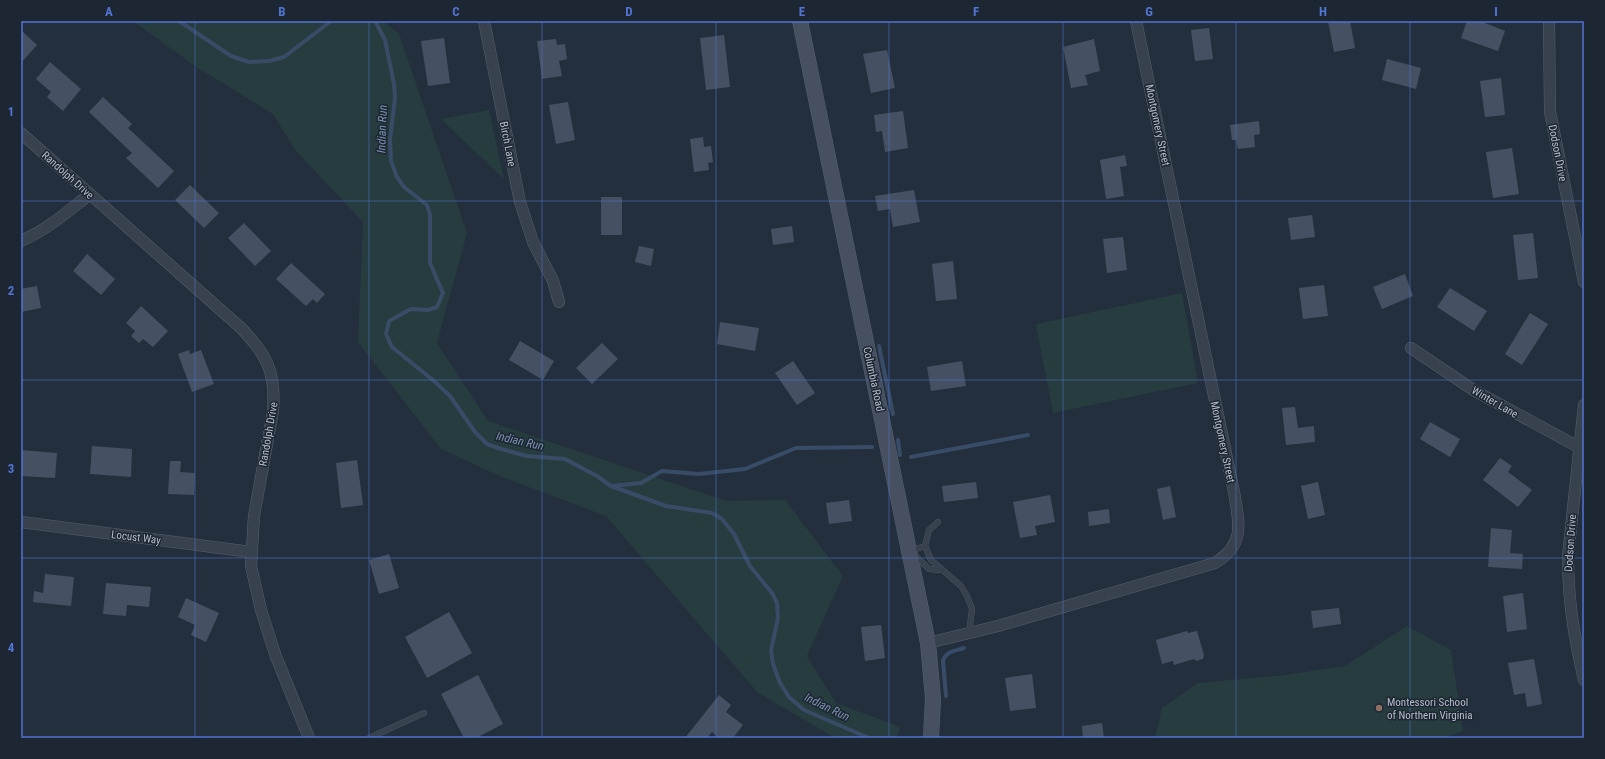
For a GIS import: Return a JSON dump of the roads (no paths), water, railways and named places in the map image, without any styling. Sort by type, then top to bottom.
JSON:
[{"type":"street","name":"Birch Lane","points":[[484,21],[520,202],[528,230],[546,263],[553,281],[558,302]]},
{"type":"street","name":"Columbia Road","points":[[800,21],[917,548],[933,698],[931,738]]},
{"type":"street","name":"Montgomery Street","points":[[928,643],[1026,619],[1215,563],[1231,550],[1238,535],[1239,522],[1234,492],[1136,21]]},
{"type":"street","name":"Dodson Drive","points":[[1549,21],[1550,112],[1584,282]]},
{"type":"street","name":"Randolph Drive","points":[[21,133],[241,328],[263,353],[270,366],[275,393],[274,411],[258,489],[251,552],[251,566],[261,610],[275,654],[309,738]]},
{"type":"street","points":[[21,241],[37,234],[51,225],[90,194]]},
{"type":"street","name":"Winter Lane","points":[[1410,348],[1475,391],[1581,448]]},
{"type":"street","name":"Dodson Drive","points":[[1584,405],[1581,448],[1568,556],[1568,577],[1573,631],[1584,680]]},
{"type":"street","name":"Locust Way","points":[[21,522],[251,552]]},
{"type":"lane","points":[[917,548],[929,530],[938,522]]},
{"type":"lane","points":[[917,548],[928,569],[941,570]]},
{"type":"lane","points":[[917,548],[961,586],[972,609],[969,633]]},
{"type":"lane","points":[[369,738],[424,713]]},
{"type":"waterway","name":"Indian Run","points":[[179,21],[231,56],[249,62],[269,61],[284,57],[331,21]]},
{"type":"waterway","name":"Indian Run","points":[[375,21],[385,40],[394,84],[395,98],[390,140],[391,161],[397,177],[404,187],[427,205],[430,215],[430,263],[443,293],[437,307],[428,310],[411,309],[389,321],[386,334],[392,347],[450,396],[475,432],[487,444],[527,456],[565,459],[597,476],[611,486],[666,506],[712,513],[722,519],[734,534],[750,566],[772,593],[777,603],[778,618],[771,650],[773,664],[780,683],[789,697],[804,710],[869,738]]},
{"type":"waterway","points":[[879,346],[893,414]]},
{"type":"waterway","points":[[911,457],[1028,435]]},
{"type":"waterway","points":[[898,440],[900,455]]},
{"type":"waterway","points":[[612,486],[641,483],[662,471],[699,474],[745,469],[796,448],[872,447]]},
{"type":"waterway","points":[[946,696],[944,658],[949,653],[964,648]]},
{"type":"place","name":"Montessori School of Northern Virginia","points":[[1379,708]]}]
